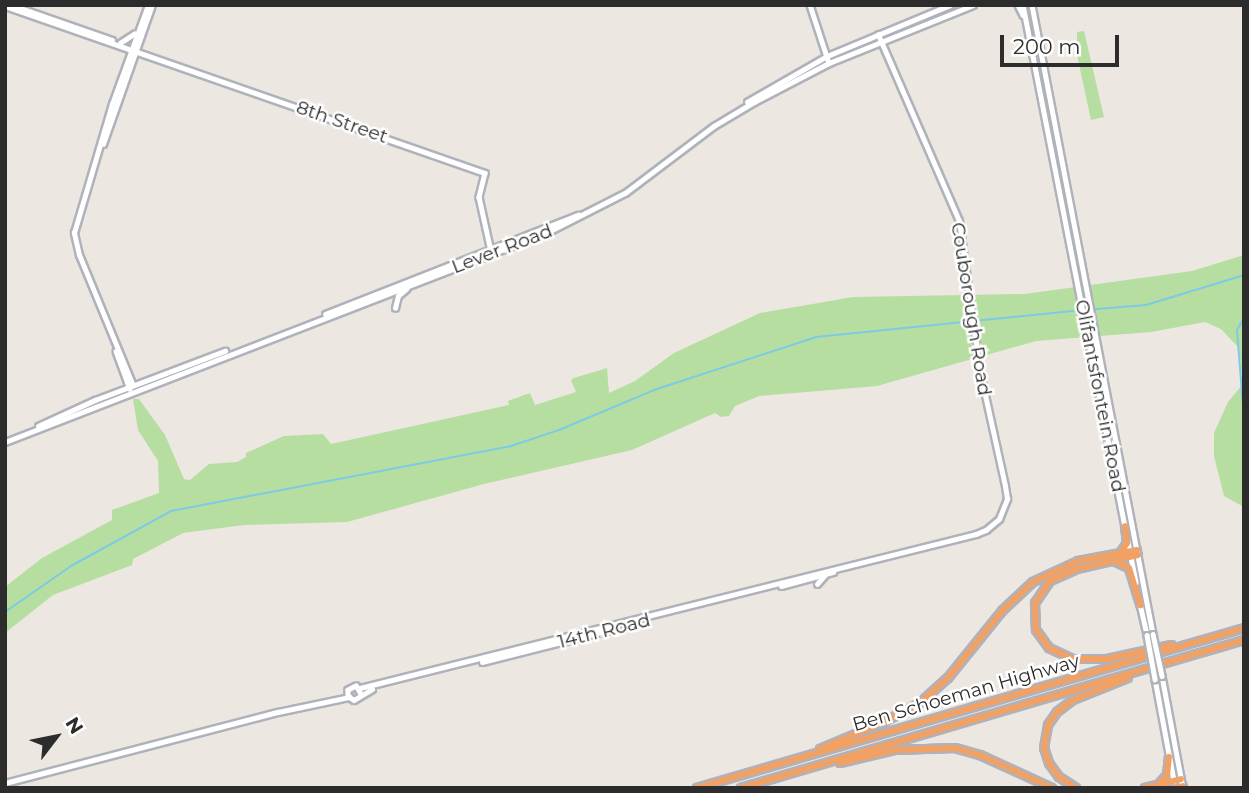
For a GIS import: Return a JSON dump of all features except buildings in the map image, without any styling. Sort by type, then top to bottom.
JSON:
[{"type":"highway","points":[[1107,560],[1125,548],[1125,526]]},
{"type":"highway","points":[[1134,553],[1077,569],[1051,581],[1042,589],[1033,616],[1036,629],[1049,649],[1073,659],[1107,659],[1225,633]]},
{"type":"highway","points":[[775,766],[859,733],[912,708],[948,678],[1002,611],[1033,582],[1061,567],[1107,560],[1120,562],[1129,568],[1140,605]]},
{"type":"highway","name":"Ben Schoeman Highway","points":[[697,788],[1244,628]]},
{"type":"highway","name":"Ben Schoeman Highway","points":[[741,788],[1244,640]]},
{"type":"highway","points":[[1076,788],[1059,777],[1045,755],[1045,733],[1057,712],[1073,700],[1106,686],[1228,644]]},
{"type":"highway","points":[[778,777],[895,750],[955,748],[980,755],[1052,788]]},
{"type":"highway","points":[[1158,785],[1167,775],[1169,757]]},
{"type":"highway","points":[[1145,788],[1179,785]]},
{"type":"main road","name":"8th Street","points":[[12,5],[485,173],[479,197],[494,251]]},
{"type":"main road","points":[[132,390],[74,236],[126,61],[133,50],[137,33],[150,5]]},
{"type":"main road","points":[[89,181],[150,5]]},
{"type":"main road","points":[[810,5],[829,62]]},
{"type":"main road","name":"Lever Road","points":[[132,390],[385,296],[586,212],[622,193],[720,120],[827,56],[950,5]]},
{"type":"main road","name":"Lever Road","points":[[5,441],[494,251],[609,202],[721,121],[829,62],[973,5]]},
{"type":"main road","name":"Olifantsfontein Road","points":[[1021,5],[1125,526],[1134,553],[1140,605],[1150,635],[1169,757],[1179,785]]},
{"type":"main road","name":"Olifantsfontein Road","points":[[1032,5],[1134,553],[1161,677],[1179,785]]},
{"type":"main road","name":"8th Street","points":[[5,6],[119,44]]},
{"type":"main road","points":[[126,61],[126,54],[119,44],[137,33]]},
{"type":"main road","name":"Couborough Road","points":[[878,35],[957,215],[990,425],[1005,486],[1007,499],[1003,513]]},
{"type":"main road","points":[[385,296],[395,308],[399,295],[409,286]]},
{"type":"main road","name":"14th Road","points":[[360,692],[976,534],[995,525],[1003,513]]},
{"type":"main road","name":"14th Road","points":[[360,692],[847,567]]},
{"type":"main road","points":[[817,584],[828,574]]},
{"type":"main road","points":[[5,783],[287,710],[349,697],[356,699],[360,692],[353,686],[347,691],[287,710]]},
{"type":"main road","points":[[347,691],[349,697]]},
{"type":"green space","points":[[1084,31],[1104,117],[1091,120],[1077,55],[1077,32]]},
{"type":"green space","points":[[1244,255],[1244,507],[1224,496],[1214,456],[1214,433],[1228,402],[1243,384],[1239,348],[1221,329],[1205,322],[1151,332],[1036,341],[877,386],[759,396],[735,406],[729,416],[721,417],[715,413],[632,450],[484,484],[347,522],[244,525],[183,533],[133,559],[132,565],[53,595],[5,633],[5,587],[42,558],[112,520],[112,510],[159,493],[158,461],[138,430],[133,399],[139,399],[165,435],[184,479],[190,480],[209,464],[237,462],[246,457],[246,453],[284,436],[323,434],[331,444],[509,405],[508,401],[530,393],[535,405],[576,392],[571,380],[607,368],[609,393],[635,381],[674,353],[760,313],[853,297],[1025,294],[1192,271]]},
{"type":"waterway","points":[[1085,310],[1146,305],[1244,275]]},
{"type":"waterway","points":[[5,612],[71,566],[171,511],[511,446],[559,430],[654,390],[816,337],[1080,310]]},
{"type":"waterway","points":[[1244,318],[1237,330],[1244,418]]}]
